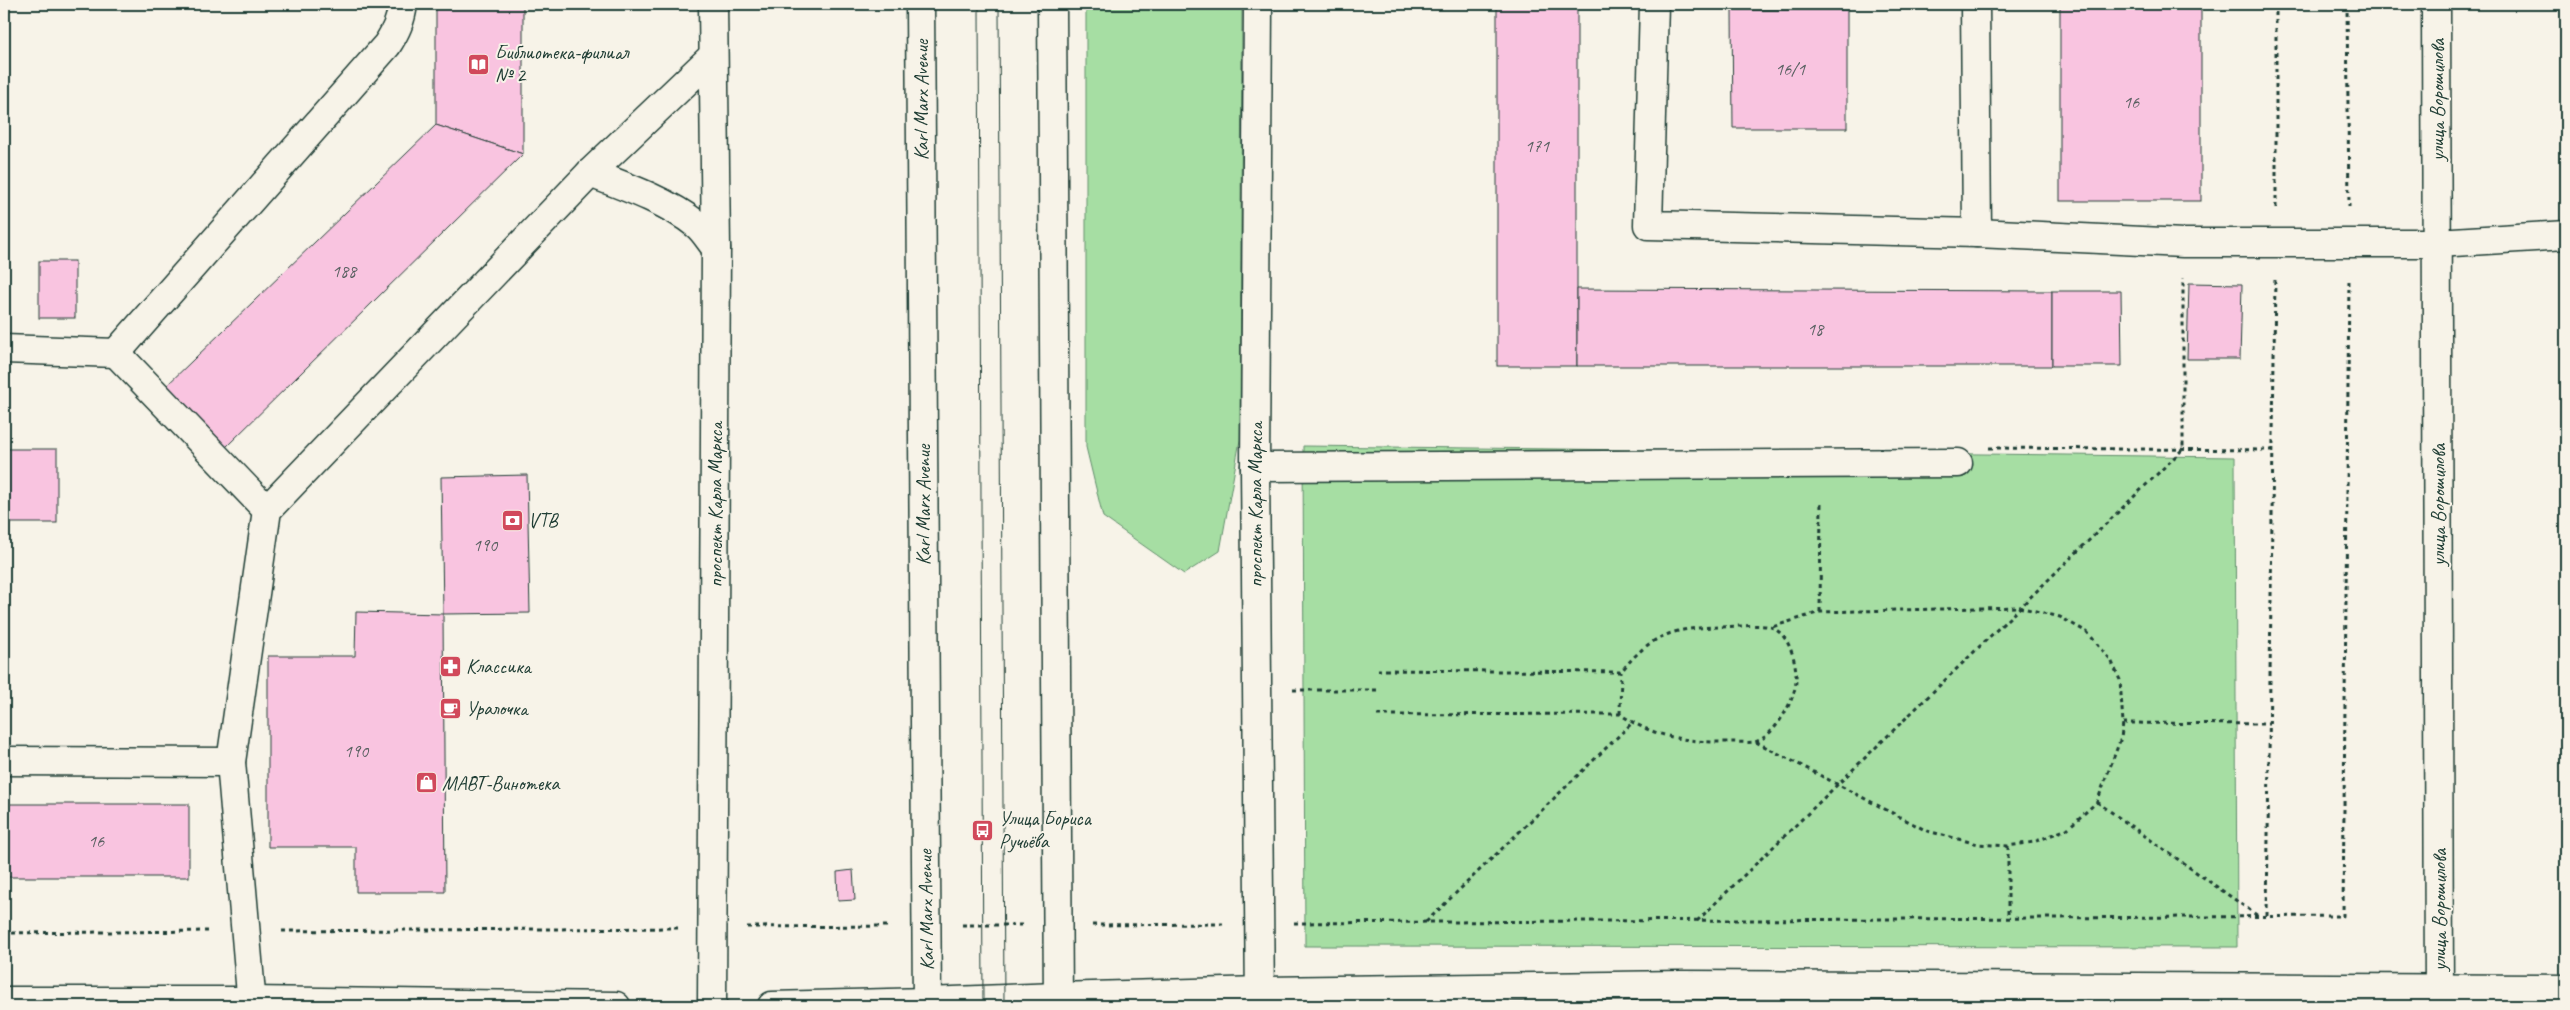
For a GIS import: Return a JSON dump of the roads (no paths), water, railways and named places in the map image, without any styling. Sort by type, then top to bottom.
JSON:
[{"type":"street","points":[[116,353],[387,45],[396,32],[402,16],[403,4]]},
{"type":"street","name":"проспект Карла Маркса","points":[[712,1006],[716,248],[713,4]]},
{"type":"street","name":"Karl Marx Avenue","points":[[920,4],[927,1004]]},
{"type":"street","points":[[1052,4],[1054,681],[1058,1002]]},
{"type":"street","name":"проспект Карла Маркса","points":[[1258,4],[1254,467],[1260,998]]},
{"type":"street","points":[[1654,4],[1648,225],[1977,233],[2183,243],[2437,243],[2566,235]]},
{"type":"street","points":[[1975,4],[1977,233]]},
{"type":"street","name":"улица Ворошилова","points":[[2436,4],[2439,997]]},
{"type":"street","points":[[252,1004],[231,762],[267,510],[590,173],[713,56]]},
{"type":"street","points":[[590,173],[640,193],[697,224],[716,248]]},
{"type":"street","points":[[4,349],[116,353],[267,510]]},
{"type":"street","points":[[1254,467],[1958,463]]},
{"type":"street","points":[[4,761],[231,762]]},
{"type":"street","points":[[772,1006],[1260,998],[1684,996],[2439,997],[2566,989]]},
{"type":"street","points":[[4,1001],[616,1006]]},
{"type":"tram line","points":[[979,4],[983,1006]]},
{"type":"tram line","points":[[999,4],[1004,1006]]},
{"type":"place","name":"Библиотека-филиал № 2","points":[[479,64]]},
{"type":"place","name":"VTB","points":[[512,520]]},
{"type":"place","name":"Классика","points":[[450,666]]},
{"type":"place","name":"Уралочка","points":[[450,708]]},
{"type":"place","name":"МАВТ-Винотека","points":[[426,783]]},
{"type":"place","name":"Улица Бориса Ручьёва","points":[[983,830]]}]
